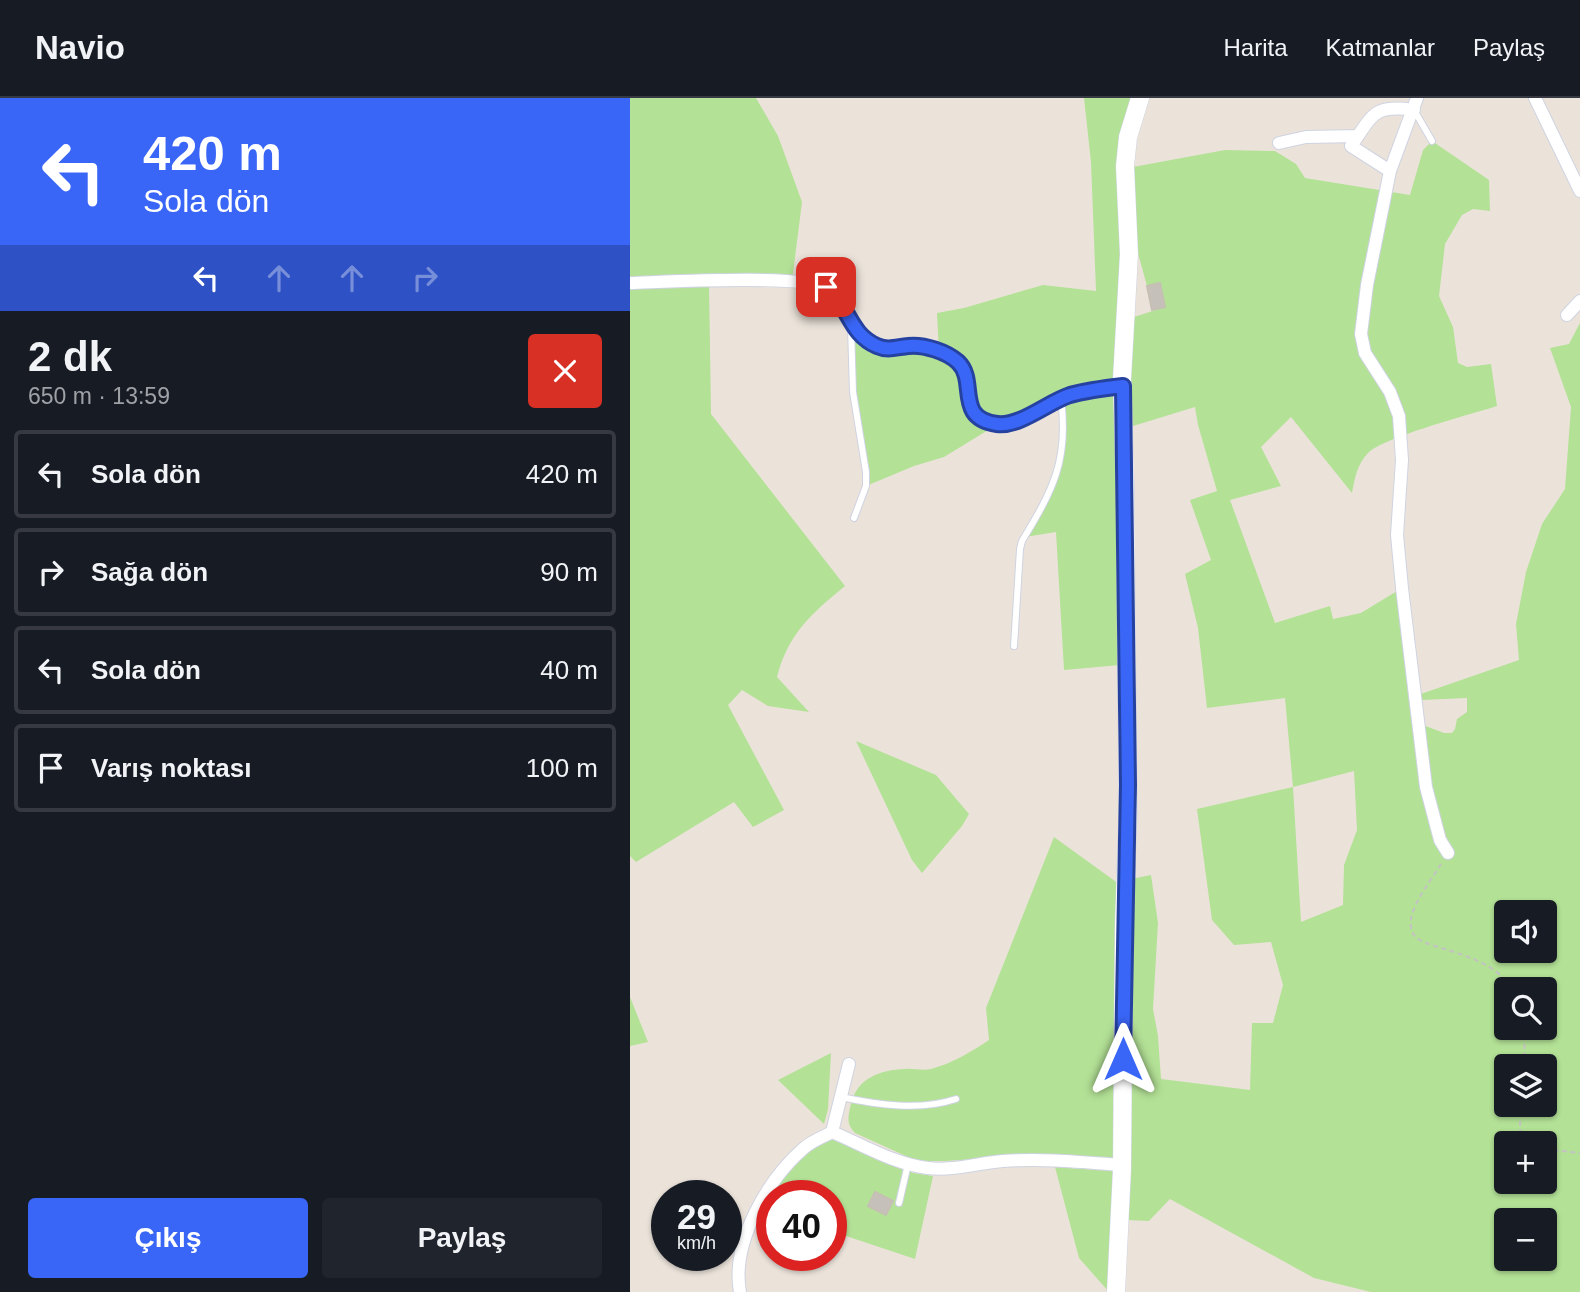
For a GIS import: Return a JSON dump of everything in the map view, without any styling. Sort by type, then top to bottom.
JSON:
[{"type":"street","points":[[1116,1292],[1122,1166],[1128,812],[1123,386],[1129,272],[1126,154],[1128,137],[1140,98]]},
{"type":"street","points":[[1535,98],[1580,191]]},
{"type":"street","points":[[1390,171],[1351,146],[1381,109],[1415,104],[1390,171],[1360,334],[1365,353],[1390,392],[1399,416],[1402,460],[1397,535],[1405,614],[1426,786],[1440,840],[1448,853]]},
{"type":"street","points":[[1279,143],[1306,137],[1358,136]]},
{"type":"street","points":[[630,283],[816,283],[826,287],[840,300],[860,335],[878,347],[893,349],[918,345],[956,360],[963,369],[970,407],[981,419],[988,422],[1013,423],[1061,398],[1099,388],[1123,386]]},
{"type":"street","points":[[1567,315],[1580,301]]},
{"type":"street","points":[[740,1292],[737,1275],[742,1245],[751,1223],[789,1163],[806,1146],[832,1132],[849,1064]]},
{"type":"street","points":[[832,1132],[908,1164],[951,1169],[1000,1162],[1059,1159],[1122,1166]]},
{"type":"lane","points":[[1415,104],[1432,141]]},
{"type":"lane","points":[[851,321],[853,392],[866,479],[866,486],[854,517]]},
{"type":"lane","points":[[1014,646],[1020,549],[1052,488],[1060,464],[1064,429],[1061,398]]},
{"type":"lane","points":[[841,1097],[866,1102],[930,1105],[957,1099]]},
{"type":"lane","points":[[899,1203],[908,1164]]},
{"type":"path","points":[[1448,853],[1411,914],[1411,932],[1416,939],[1489,966],[1502,977]]},
{"type":"path","points":[[1557,1150],[1580,1153]]},
{"type":"green space","points":[[630,98],[756,98],[778,136],[802,202],[792,281],[709,282],[711,414],[845,586],[803,625],[788,648],[777,677],[809,712],[768,706],[742,690],[728,705],[784,810],[753,827],[734,802],[636,862],[630,856]]},
{"type":"green space","points":[[1084,98],[1134,98],[1122,262],[1120,665],[1064,670],[1056,532],[1025,537],[1060,465],[1061,399],[998,424],[944,457],[866,486],[856,420],[853,328],[869,342],[939,352],[937,313],[1043,285],[1096,291],[1091,162]]},
{"type":"green space","points":[[1432,141],[1489,180],[1490,211],[1473,209],[1462,215],[1445,244],[1439,296],[1453,327],[1458,363],[1467,367],[1491,364],[1497,406],[1409,433],[1377,447],[1361,462],[1352,493],[1291,417],[1261,447],[1281,486],[1230,500],[1275,623],[1330,606],[1333,619],[1361,613],[1402,588],[1415,696],[1519,660],[1516,624],[1526,572],[1542,524],[1565,489],[1571,407],[1550,348],[1569,344],[1580,323],[1580,1292],[1371,1292],[1314,1278],[1170,1199],[1149,1221],[1127,1220],[1131,879],[1151,875],[1158,923],[1153,1009],[1161,1079],[1250,1090],[1252,1023],[1273,1023],[1283,985],[1271,942],[1234,945],[1212,920],[1197,809],[1293,787],[1285,698],[1207,708],[1198,628],[1185,574],[1211,560],[1190,500],[1217,491],[1195,407],[1133,426],[1131,318],[1165,307],[1160,283],[1147,286],[1136,246],[1133,167],[1225,150],[1275,151],[1296,164],[1305,178],[1410,195],[1423,150]],"holes":[[[1467,698],[1467,712],[1457,719],[1452,733],[1444,733],[1423,725],[1421,700]],[[1354,771],[1357,830],[1344,865],[1343,905],[1301,922],[1293,787]]]},
{"type":"green space","points":[[856,741],[936,775],[969,814],[922,873],[912,860]]},
{"type":"green space","points":[[1054,837],[1119,884],[1115,1158],[1050,1154],[917,1161],[855,1133],[849,1123],[854,1095],[871,1077],[887,1071],[928,1070],[939,1067],[962,1057],[989,1040],[986,1008]]},
{"type":"green space","points":[[630,997],[648,1042],[630,1046]]},
{"type":"green space","points":[[831,1053],[828,1109],[824,1124],[778,1080]]},
{"type":"green space","points":[[825,1136],[913,1173],[933,1176],[915,1259],[847,1236],[847,1180],[780,1180]]},
{"type":"green space","points":[[1055,1167],[1113,1171],[1109,1292],[1079,1258]]},
{"type":"building","points":[[1160,283],[1165,307],[1152,310],[1147,286]]},
{"type":"building","points":[[875,1192],[893,1201],[886,1215],[868,1206]]},
{"type":"route","points":[[826,287],[845,307],[853,328],[869,342],[885,349],[918,345],[956,360],[966,379],[970,407],[981,419],[988,422],[1013,423],[1068,395],[1123,386],[1128,812],[1123,1059]]}]
